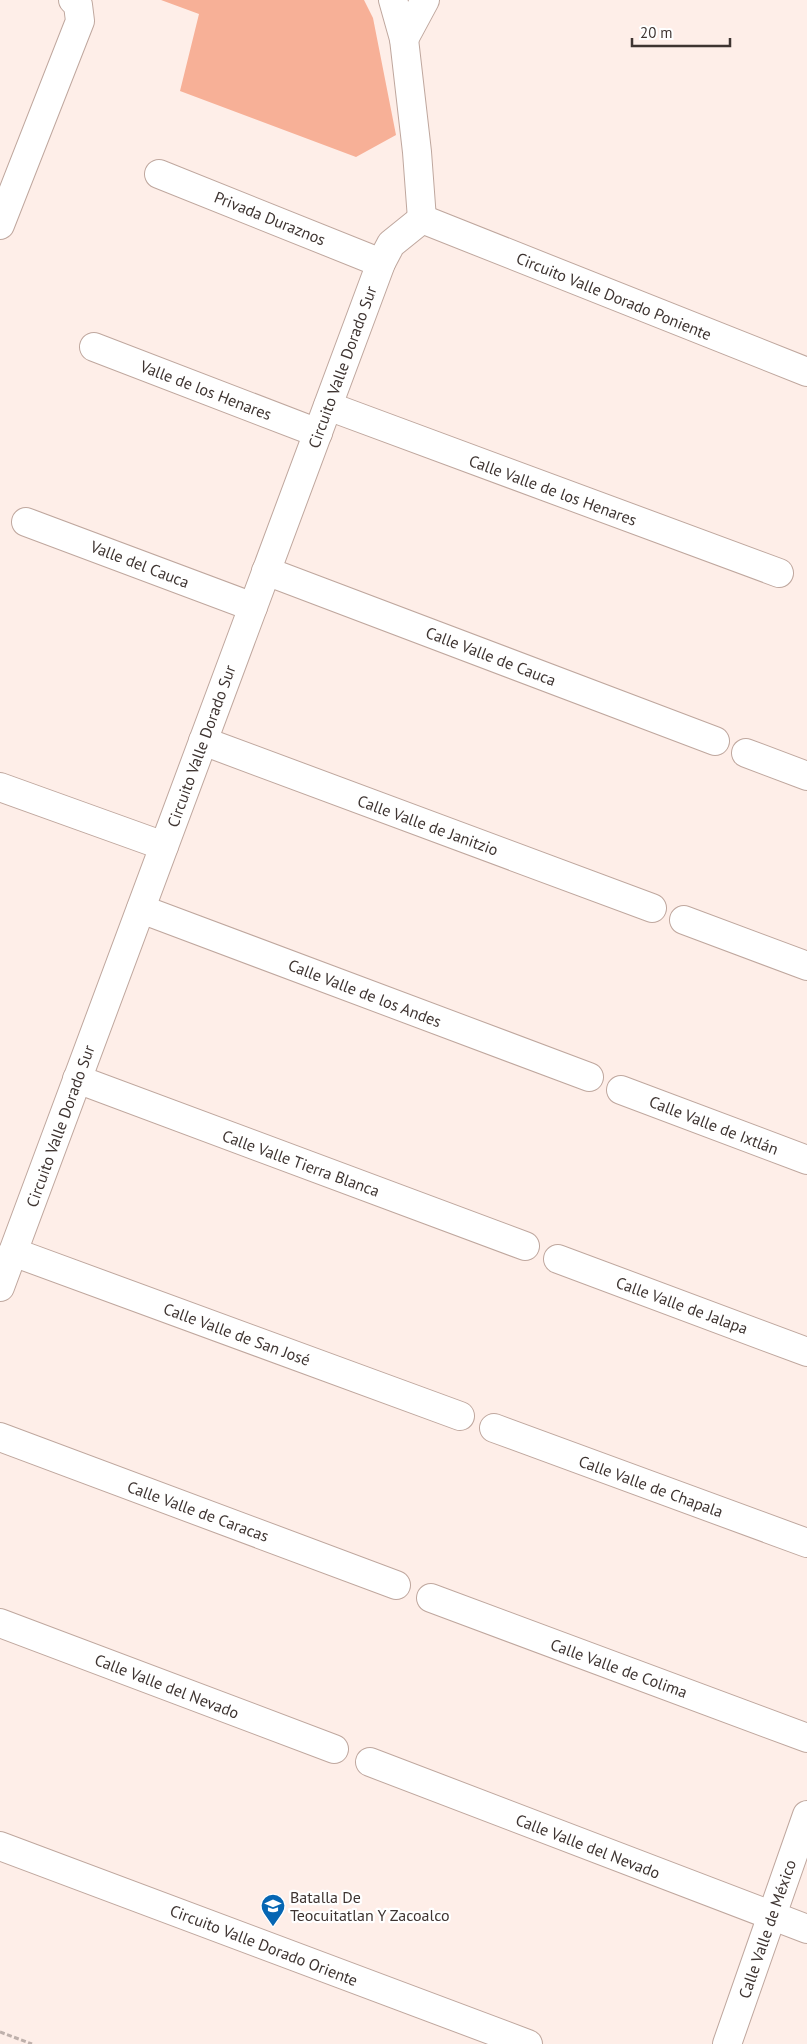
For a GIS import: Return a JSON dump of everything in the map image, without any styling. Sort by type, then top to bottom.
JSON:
[{"type":"street","points":[[393,0],[404,39],[417,152],[422,219]]},
{"type":"street","points":[[404,39],[425,0]]},
{"type":"street","points":[[0,226],[8,182],[80,21],[76,2]]},
{"type":"street","name":"Privada Duraznos","points":[[158,174],[381,263]]},
{"type":"street","name":"Circuito Valle Dorado Sur","points":[[0,1287],[381,263],[392,244],[422,219]]},
{"type":"street","name":"Circuito Valle Dorado Poniente","points":[[422,219],[807,372]]},
{"type":"street","name":"Valle de los Henares","points":[[94,347],[318,433]]},
{"type":"street","name":"Calle Valle de los Henares","points":[[328,406],[779,573]]},
{"type":"street","name":"Valle del Cauca","points":[[26,522],[253,607]]},
{"type":"street","name":"Calle Valle de Cauca","points":[[266,571],[715,742]]},
{"type":"street","name":"Calle Valle de Janitzio","points":[[203,741],[652,908]]},
{"type":"street","points":[[746,753],[807,776]]},
{"type":"street","points":[[0,787],[164,846]]},
{"type":"street","name":"Calle Valle de los Andes","points":[[141,909],[588,1077]]},
{"type":"street","points":[[684,920],[807,966]]},
{"type":"street","name":"Calle Valle Tierra Blanca","points":[[77,1079],[525,1246]]},
{"type":"street","name":"Calle Valle de Ixtlán","points":[[621,1090],[807,1160]]},
{"type":"street","name":"Calle Valle de San José","points":[[13,1252],[460,1416]]},
{"type":"street","name":"Calle Valle de Jalapa","points":[[558,1259],[807,1352]]},
{"type":"street","name":"Calle Valle de Chapala","points":[[494,1428],[807,1543]]},
{"type":"street","name":"Calle Valle de Caracas","points":[[0,1437],[396,1585]]},
{"type":"street","name":"Calle Valle de Colima","points":[[431,1598],[807,1738]]},
{"type":"street","name":"Calle Valle del Nevado","points":[[0,1623],[334,1749]]},
{"type":"street","name":"Calle Valle del Nevado","points":[[370,1762],[807,1929]]},
{"type":"street","name":"Calle Valle de México","points":[[727,2044],[807,1815]]},
{"type":"street","name":"Circuito Valle Dorado Oriente","points":[[0,1846],[528,2044]]},
{"type":"path","points":[[0,2032],[32,2044]]},
{"type":"shaded area","points":[[161,0],[364,0],[373,18],[396,135],[356,157],[180,91],[199,14]]},
{"type":"place","name":"Batalla De Teocuitatlan Y Zacoalco","points":[[273,1927]]}]
